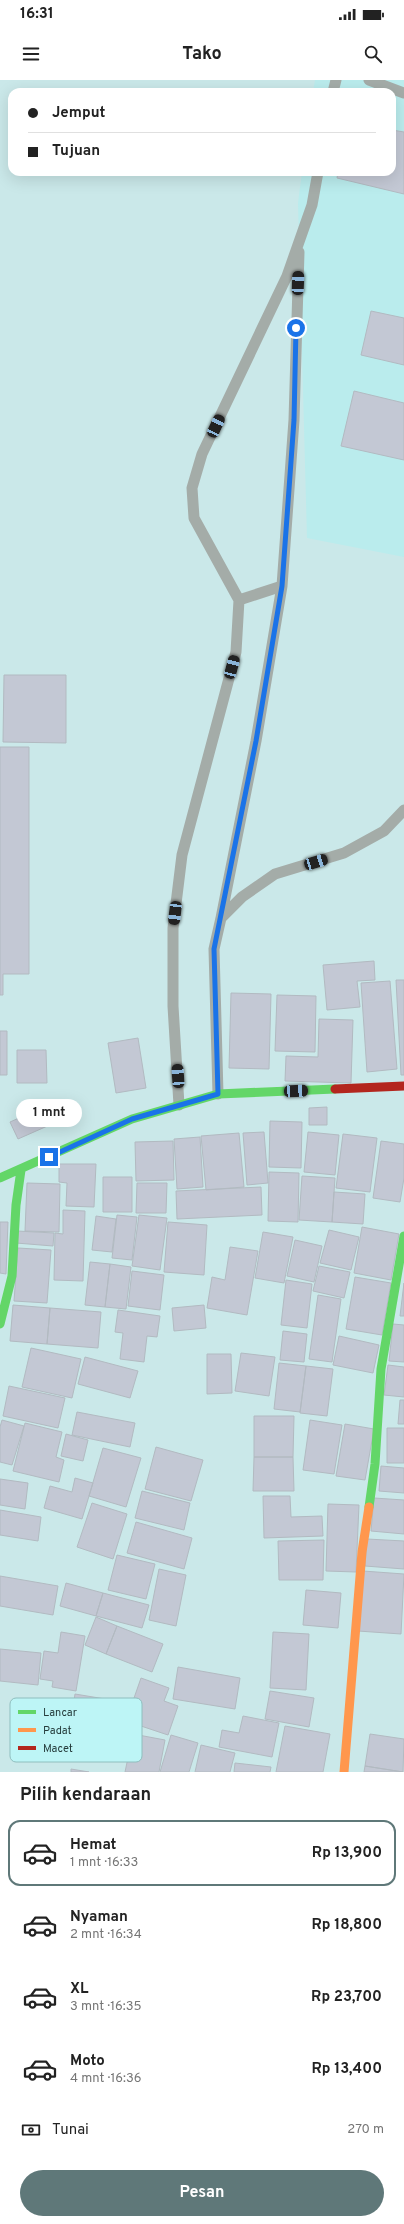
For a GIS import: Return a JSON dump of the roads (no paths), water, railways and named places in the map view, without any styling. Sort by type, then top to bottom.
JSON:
[{"type":"street","points":[[0,1178],[21,1170],[132,1119],[218,1094],[404,1086]]},
{"type":"street","points":[[0,1324],[12,1276],[16,1205],[21,1170]]},
{"type":"street","points":[[344,1772],[362,1552],[375,1464],[381,1369],[404,1236]]},
{"type":"lane","points":[[369,80],[392,88]]},
{"type":"lane","points":[[179,1105],[173,1006],[174,920],[182,855],[236,652],[239,600],[194,518],[192,488],[202,454],[287,276],[299,237],[312,205],[317,176]]},
{"type":"lane","points":[[218,1094],[214,949],[222,918],[256,741],[282,586],[294,420],[299,237]]},
{"type":"lane","points":[[239,600],[282,586]]},
{"type":"lane","points":[[222,918],[242,897],[275,874],[344,853],[384,831],[404,810]]}]
